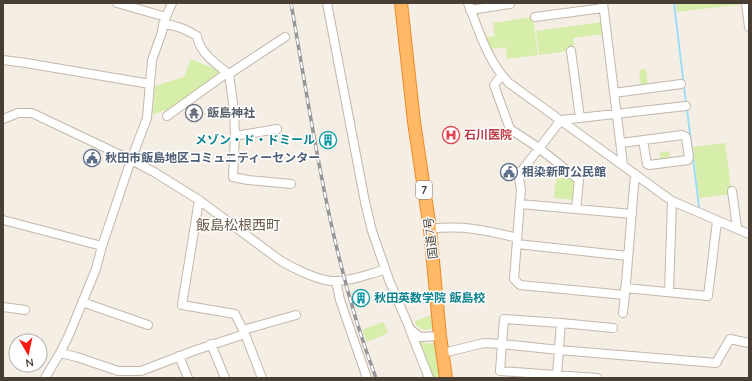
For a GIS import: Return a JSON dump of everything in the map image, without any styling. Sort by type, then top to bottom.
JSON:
[{"type":"highway","name":"国道7号","points":[[400,3],[415,129],[430,229],[440,336],[446,378]]},
{"type":"street","points":[[117,3],[165,20],[197,36],[198,44],[215,63],[229,74],[236,136],[233,177],[291,184]]},
{"type":"street","points":[[45,378],[60,353],[96,269],[102,246],[131,160],[147,118],[152,60],[172,3]]},
{"type":"street","points":[[327,3],[365,202],[372,231],[384,270],[410,329],[429,378]]},
{"type":"street","points":[[747,3],[749,28]]},
{"type":"street","points":[[510,4],[469,6],[486,48],[502,75],[509,83],[672,201],[749,234]]},
{"type":"street","points":[[535,17],[603,6],[623,165]]},
{"type":"street","points":[[167,116],[224,74],[229,74],[285,37]]},
{"type":"street","points":[[571,51],[580,118]]},
{"type":"street","points":[[3,60],[26,62],[150,84]]},
{"type":"street","points":[[502,75],[494,85],[510,129],[539,148],[579,180],[576,209]]},
{"type":"street","points":[[614,93],[681,84]]},
{"type":"street","points":[[686,106],[617,115],[561,120],[523,169],[518,173],[521,188],[514,279],[520,285],[669,292],[708,296],[717,221]]},
{"type":"street","points":[[3,119],[18,113],[32,113],[131,160],[199,200],[287,265],[314,276],[332,282],[351,279],[384,270]]},
{"type":"street","points":[[236,136],[277,129]]},
{"type":"street","points":[[621,143],[682,135],[686,137],[689,157],[688,160],[649,165],[647,164],[644,140]]},
{"type":"street","points":[[623,313],[636,174]]},
{"type":"street","points":[[732,191],[737,228]]},
{"type":"street","points":[[199,200],[182,305],[235,314],[244,332],[262,378]]},
{"type":"street","points":[[669,292],[672,201]]},
{"type":"street","points":[[520,204],[632,214]]},
{"type":"street","points":[[3,220],[102,246]]},
{"type":"street","points":[[430,229],[448,226],[476,229],[490,231],[517,241],[628,256]]},
{"type":"street","points":[[336,281],[340,300],[367,378]]},
{"type":"street","points":[[82,302],[148,325]]},
{"type":"street","points":[[3,307],[26,310]]},
{"type":"street","points":[[60,353],[77,357],[117,375],[143,375],[179,356],[296,315]]},
{"type":"street","points":[[597,378],[500,370],[504,319],[613,328]]},
{"type":"street","points":[[557,374],[561,323]]},
{"type":"street","points":[[410,329],[420,337],[440,336]]},
{"type":"street","points":[[443,353],[484,343],[716,363],[730,339],[749,344]]},
{"type":"street","points":[[211,344],[225,378]]},
{"type":"street","points":[[179,356],[188,378]]},
{"type":"green space","points":[[676,3],[744,3],[744,4],[677,12]]},
{"type":"green space","points":[[533,17],[538,55],[507,59],[506,47],[490,49],[486,37],[495,36],[493,23]]},
{"type":"green space","points":[[602,22],[604,34],[573,38],[575,50],[539,55],[536,31]]},
{"type":"green space","points":[[191,59],[222,72],[168,111],[164,110],[153,115],[155,86],[184,77]]},
{"type":"green space","points":[[646,69],[648,85],[641,86],[639,70]]},
{"type":"green space","points":[[725,143],[732,194],[699,198],[693,147]]},
{"type":"green space","points":[[669,151],[670,160],[661,161],[660,153]]},
{"type":"green space","points":[[571,176],[576,181],[575,200],[554,198],[556,179]]},
{"type":"green space","points":[[432,315],[433,326],[431,329],[423,330],[416,325],[415,321]]},
{"type":"green space","points":[[383,322],[388,333],[367,342],[362,330]]},
{"type":"green space","points":[[418,342],[427,344],[434,343],[436,345],[439,378],[432,378]]},
{"type":"waterway","points":[[674,3],[686,103]]},
{"type":"waterway","points":[[687,109],[699,207]]},
{"type":"railway","points":[[291,3],[324,192],[346,286],[376,378]]},
{"type":"place","name":"飯島神社","points":[[194,113]]},
{"type":"place","name":"石川医院","points":[[451,135]]},
{"type":"place","name":"メゾン・ド・ドミール","points":[[328,140]]},
{"type":"place","name":"秋田市飯島地区コミュニティーセンター","points":[[92,158]]},
{"type":"place","name":"相染新町公民館","points":[[509,172]]},
{"type":"place","name":"秋田英数学院 飯島校","points":[[361,298]]},
{"type":"district","name":"飯島松根西町","points":[[238,225]]}]
